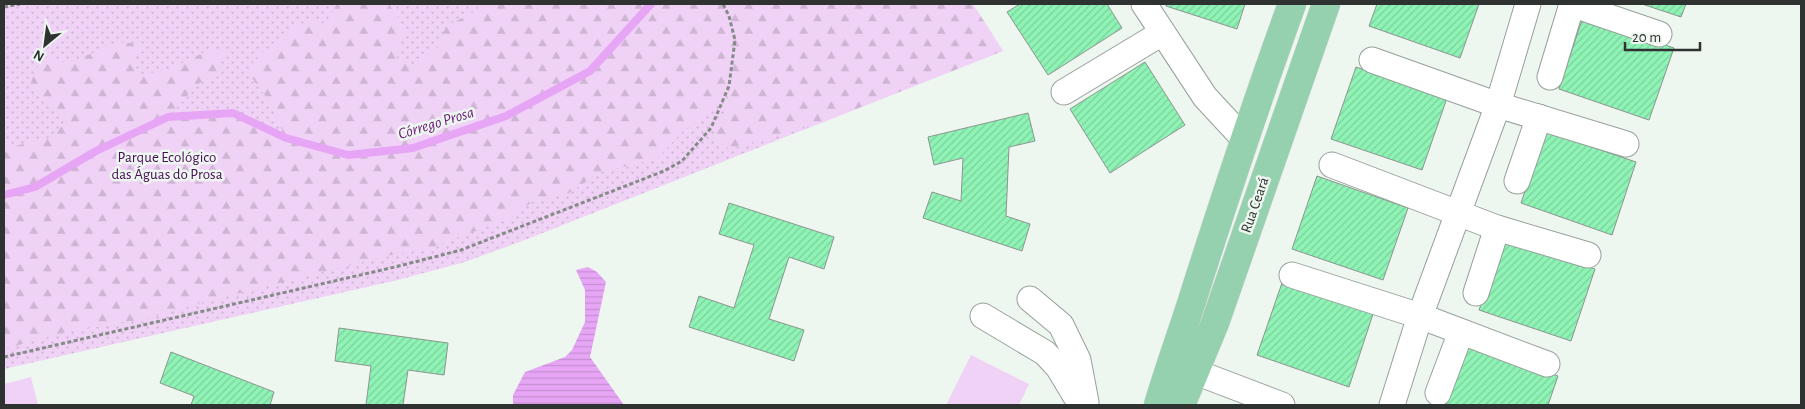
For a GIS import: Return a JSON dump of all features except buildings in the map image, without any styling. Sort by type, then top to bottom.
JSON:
[{"type":"main road","name":"Rua Ceará","points":[[1180,405],[1188,314],[1244,139],[1292,4]]},
{"type":"main road","name":"Rua Ceará","points":[[1158,405],[1214,323],[1326,4]]},
{"type":"street","points":[[1144,4],[1205,96],[1244,139]]},
{"type":"street","points":[[1392,405],[1420,316],[1498,105],[1528,4]]},
{"type":"street","points":[[1550,77],[1571,4],[1659,34]]},
{"type":"street","points":[[1064,92],[1162,33]]},
{"type":"street","points":[[1372,60],[1498,105],[1626,144]]},
{"type":"street","points":[[1517,181],[1539,117]]},
{"type":"street","points":[[1332,165],[1457,214],[1588,255]]},
{"type":"street","points":[[1476,292],[1497,228]]},
{"type":"street","points":[[1292,275],[1420,316],[1547,364]]},
{"type":"street","points":[[1030,299],[1061,325],[1078,360],[1087,405]]},
{"type":"street","points":[[982,316],[1045,353],[1058,367],[1081,405]]},
{"type":"street","points":[[1438,393],[1461,332]]},
{"type":"street","points":[[1182,368],[1282,405]]},
{"type":"path","points":[[4,7],[20,4]]},
{"type":"path","points":[[4,357],[395,267],[461,250],[664,171],[682,161],[711,128],[729,86],[735,40],[729,16],[723,4]]},
{"type":"green space","name":"Parque Ecológico das Águas do Prosa","points":[[4,4],[973,4],[1003,51],[465,262],[398,280],[4,369]]},
{"type":"green space","name":"Parque Ecológico das Águas do Prosa","points":[[337,4],[389,4],[406,30],[395,57],[413,66],[438,47],[446,26],[474,12],[480,4],[973,4],[1003,51],[816,125],[729,149],[716,139],[715,127],[725,114],[732,77],[714,110],[683,131],[657,159],[601,172],[569,193],[532,202],[510,218],[427,249],[395,254],[204,302],[149,318],[66,332],[4,349],[4,145],[10,147],[53,137],[64,122],[50,101],[30,87],[34,71],[48,56],[67,64],[117,42],[141,44],[132,59],[139,75],[167,70],[205,52],[225,50],[218,72],[198,84],[168,117],[233,113],[285,137],[271,104],[247,71],[260,53],[279,46],[291,30],[310,19],[325,24]]},
{"type":"green space","points":[[971,355],[1029,384],[1019,405],[946,405]]},
{"type":"green space","points":[[31,377],[38,405],[4,405],[4,384]]},
{"type":"shaded area","points":[[588,267],[597,272],[606,282],[590,357],[624,405],[513,405],[513,395],[525,372],[565,357],[572,350],[585,322],[585,290],[576,270]]},
{"type":"waterway","name":"Córrego Prosa","points":[[4,195],[35,187],[96,151],[168,117],[233,113],[286,138],[348,155],[413,148],[506,116],[590,71],[651,4]]}]
